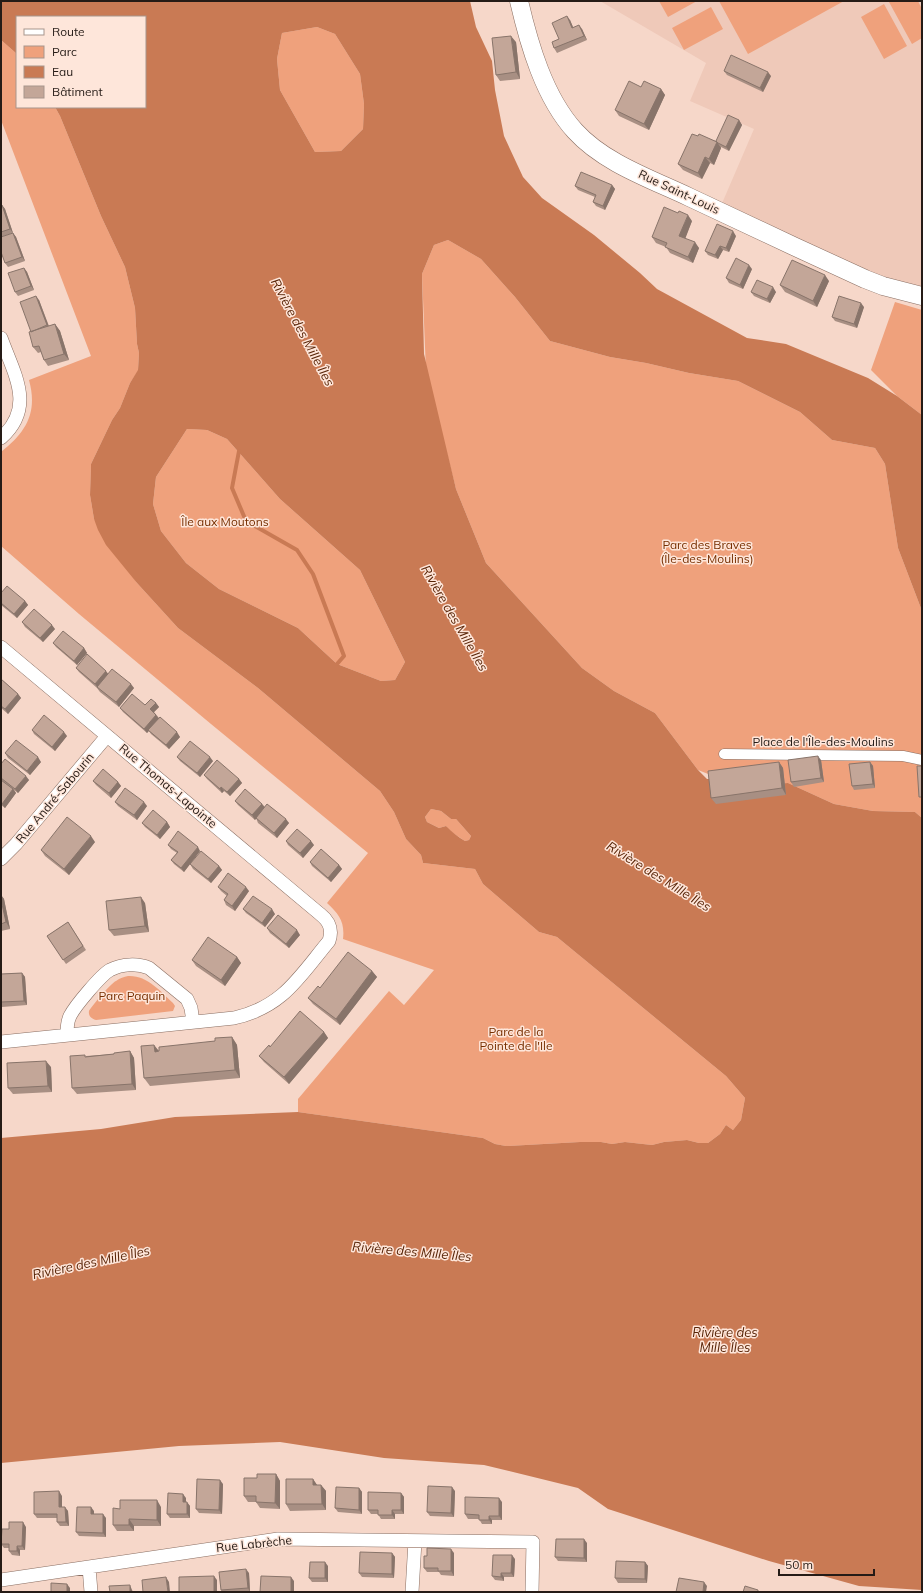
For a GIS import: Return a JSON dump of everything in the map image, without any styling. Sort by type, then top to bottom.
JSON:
[{"type":"main road","name":"Rue Saint-Louis","points":[[519,1],[532,50],[543,78],[564,117],[575,131],[592,146],[629,168],[865,279],[888,288],[922,296]]},
{"type":"street","points":[[1,338],[19,386],[21,402],[15,422],[1,438]]},
{"type":"street","name":"Rue Thomas-Lapointe","points":[[1,647],[326,918],[331,928],[329,941],[294,984],[269,1005],[244,1015],[193,1022]]},
{"type":"street","name":"Rue André-Sabourin","points":[[1,859],[16,844],[107,736]]},
{"type":"street","name":"Place de l'Île-des-Moulins","points":[[724,754],[903,756],[922,760]]},
{"type":"street","points":[[1,1042],[193,1022],[190,1004],[183,994],[149,968],[129,965],[110,970],[98,981],[70,1016],[68,1034]]},
{"type":"street","name":"Rue Labrèche","points":[[1,1580],[278,1539],[533,1542],[532,1592]]},
{"type":"street","points":[[412,1592],[415,1541]]},
{"type":"street","points":[[89,1567],[91,1592]]},
{"type":"shaded area","points":[[600,1],[922,1],[922,291],[884,281],[720,208],[754,129],[690,101],[706,63]]},
{"type":"green space","points":[[659,1],[697,1],[668,17]]},
{"type":"green space","points":[[719,1],[844,1],[748,54]]},
{"type":"green space","points":[[918,1],[922,9],[922,38],[912,44],[889,2]]},
{"type":"green space","points":[[884,4],[907,46],[884,59],[861,17]]},
{"type":"green space","points":[[711,7],[723,29],[684,50],[672,28]]},
{"type":"green space","points":[[317,27],[335,34],[360,74],[364,104],[363,129],[341,151],[315,152],[280,90],[277,59],[282,33]]},
{"type":"green space","name":"Parc de la Pointe de l'Ile","points":[[1,40],[16,53],[16,108],[56,108],[101,216],[125,267],[135,308],[139,353],[138,371],[130,383],[120,408],[112,420],[91,464],[90,495],[94,519],[137,583],[178,628],[258,688],[380,791],[394,812],[406,839],[421,855],[423,863],[475,869],[483,884],[539,932],[557,937],[726,1076],[745,1098],[741,1120],[733,1130],[726,1125],[720,1134],[708,1143],[699,1143],[687,1140],[664,1142],[652,1145],[625,1142],[612,1144],[601,1142],[580,1142],[506,1146],[495,1144],[483,1138],[298,1112],[298,1099],[389,991],[404,1005],[434,970],[343,939],[342,923],[335,911],[327,903],[368,853],[79,614],[1,546],[1,452],[17,437],[28,421],[32,402],[29,380],[91,356],[1,120]]},
{"type":"green space","name":"Parc des Braves (Île-des-Moulins)","points":[[448,240],[481,259],[515,297],[550,341],[610,357],[738,381],[800,412],[832,440],[875,448],[885,464],[898,548],[922,611],[922,818],[915,812],[873,811],[834,804],[788,783],[739,786],[698,770],[655,713],[614,691],[582,668],[486,563],[456,489],[426,371],[422,274],[434,245]]},
{"type":"green space","points":[[895,302],[922,310],[922,415],[897,396],[871,370]]},
{"type":"green space","name":"Île aux Moutons","points":[[187,429],[207,430],[227,439],[280,499],[360,570],[405,662],[395,680],[381,681],[337,664],[298,628],[219,589],[186,563],[161,531],[153,504],[156,477]]},
{"type":"green space","points":[[431,809],[441,811],[451,819],[456,819],[471,836],[469,840],[465,841],[446,826],[439,828],[427,822],[425,817]]},
{"type":"green space","name":"Parc Paquin","points":[[128,976],[141,978],[153,985],[173,1003],[175,1006],[173,1011],[96,1020],[92,1018],[89,1011],[101,995],[120,978]]},
{"type":"water","name":"Rivière des Mille Îles","points":[[1,1],[470,1],[476,27],[492,61],[495,90],[504,136],[523,177],[542,198],[594,235],[657,289],[747,338],[786,344],[868,378],[897,396],[922,415],[922,611],[898,548],[885,464],[875,448],[832,440],[800,412],[738,381],[610,357],[550,341],[515,297],[481,259],[448,240],[434,245],[422,274],[424,354],[456,489],[486,563],[582,668],[614,691],[655,713],[698,770],[707,779],[720,779],[739,786],[788,783],[834,804],[873,811],[915,812],[922,818],[922,1590],[859,1586],[769,1561],[608,1509],[578,1488],[484,1465],[384,1458],[280,1442],[179,1446],[1,1463],[1,1138],[101,1129],[175,1117],[298,1112],[483,1138],[495,1144],[506,1146],[580,1142],[601,1142],[612,1144],[625,1142],[652,1145],[664,1142],[687,1140],[699,1143],[708,1143],[720,1134],[726,1125],[733,1130],[741,1120],[745,1098],[726,1076],[557,937],[539,932],[483,884],[475,869],[423,863],[421,855],[406,839],[394,812],[380,791],[258,688],[178,628],[137,583],[106,545],[94,519],[90,495],[91,464],[112,420],[120,408],[130,383],[138,370],[139,353],[135,308],[125,267],[101,216],[56,108],[146,108],[146,16],[16,16],[16,53],[1,40]],"holes":[[[317,27],[335,34],[360,74],[364,104],[363,129],[341,151],[315,152],[280,90],[277,59],[282,33]],[[187,429],[207,430],[227,439],[280,499],[360,570],[405,662],[395,680],[381,681],[337,664],[298,628],[219,589],[186,563],[161,531],[153,504],[156,477]],[[431,809],[441,811],[451,819],[456,819],[471,836],[469,840],[465,841],[446,826],[439,828],[427,822],[425,817]]]},
{"type":"building","points":[[567,16],[572,28],[579,25],[584,36],[554,48],[552,42],[559,39],[552,23]]},
{"type":"building","points":[[511,36],[516,72],[496,75],[492,38]]},
{"type":"building","points":[[731,55],[768,72],[760,88],[724,71]]},
{"type":"building","points":[[629,81],[641,87],[644,81],[661,89],[644,124],[615,110]]},
{"type":"building","points":[[728,115],[739,120],[726,147],[716,141]]},
{"type":"building","points":[[692,134],[698,136],[699,134],[717,142],[709,159],[705,157],[698,173],[678,164]]},
{"type":"building","points":[[581,172],[612,185],[603,206],[593,202],[596,195],[575,186]]},
{"type":"building","points":[[1,205],[10,229],[1,232]]},
{"type":"building","points":[[664,207],[678,213],[679,211],[688,215],[679,236],[695,242],[688,257],[665,247],[667,243],[652,237]]},
{"type":"building","points":[[717,224],[733,231],[726,248],[720,246],[715,255],[705,251]]},
{"type":"building","points":[[13,233],[22,257],[5,263],[1,252],[1,237]]},
{"type":"building","points":[[736,258],[749,265],[740,285],[726,278]]},
{"type":"building","points":[[792,260],[825,275],[813,301],[780,285]]},
{"type":"building","points":[[24,268],[31,286],[15,292],[8,273]]},
{"type":"building","points":[[757,280],[773,287],[767,299],[751,292]]},
{"type":"building","points":[[36,296],[47,325],[31,332],[20,302]]},
{"type":"building","points":[[839,296],[861,303],[854,324],[832,317]]},
{"type":"building","points":[[55,324],[64,354],[44,360],[39,346],[33,347],[29,332]]},
{"type":"building","points":[[7,586],[25,601],[14,614],[1,603],[1,593]]},
{"type":"building","points":[[34,609],[52,625],[40,638],[22,622]]},
{"type":"building","points":[[63,631],[84,648],[74,661],[53,643]]},
{"type":"building","points":[[87,654],[106,671],[95,684],[76,668]]},
{"type":"building","points":[[112,669],[131,684],[116,702],[97,687]]},
{"type":"building","points":[[1,679],[18,694],[5,709],[1,706]]},
{"type":"building","points":[[132,694],[145,705],[151,699],[156,703],[150,709],[156,715],[144,729],[120,708]]},
{"type":"building","points":[[44,715],[64,732],[52,747],[32,730]]},
{"type":"building","points":[[160,717],[177,732],[166,745],[148,730]]},
{"type":"building","points":[[16,740],[38,757],[27,771],[5,753]]},
{"type":"building","points":[[190,741],[210,757],[197,773],[177,757]]},
{"type":"building","points":[[818,756],[821,778],[791,782],[788,760]]},
{"type":"building","points":[[5,759],[26,776],[15,789],[1,778],[1,764]]},
{"type":"building","points":[[217,760],[239,779],[227,792],[221,787],[220,789],[204,775]]},
{"type":"building","points":[[779,762],[782,788],[711,798],[708,771]]},
{"type":"building","points":[[870,762],[873,784],[852,786],[849,764]]},
{"type":"building","points":[[917,766],[922,766],[922,797],[919,797]]},
{"type":"building","points":[[103,769],[118,782],[109,793],[93,781]]},
{"type":"building","points":[[1,780],[13,789],[2,804],[1,803]]},
{"type":"building","points":[[125,788],[144,802],[134,815],[115,802]]},
{"type":"building","points":[[245,789],[262,804],[252,815],[235,801]]},
{"type":"building","points":[[267,804],[286,819],[274,833],[256,818]]},
{"type":"building","points":[[153,810],[167,822],[157,835],[142,823]]},
{"type":"building","points":[[67,817],[91,836],[64,869],[41,850]]},
{"type":"building","points":[[297,829],[311,841],[300,853],[286,841]]},
{"type":"building","points":[[178,831],[198,847],[181,868],[171,860],[178,852],[168,845]]},
{"type":"building","points":[[321,849],[339,865],[328,878],[310,862]]},
{"type":"building","points":[[201,851],[219,866],[208,879],[190,864]]},
{"type":"building","points":[[228,873],[246,887],[232,906],[224,900],[228,894],[218,887]]},
{"type":"building","points":[[253,896],[272,909],[262,923],[243,909]]},
{"type":"building","points":[[141,897],[145,926],[109,930],[106,901]]},
{"type":"building","points":[[1,900],[6,922],[1,924]]},
{"type":"building","points":[[278,915],[297,930],[286,944],[267,928]]},
{"type":"building","points":[[68,922],[83,946],[63,960],[47,936]]},
{"type":"building","points":[[208,937],[237,957],[221,980],[192,960]]},
{"type":"building","points":[[348,952],[372,971],[336,1019],[308,998],[318,986],[320,988]]},
{"type":"building","points":[[22,973],[24,1001],[1,1002],[1,974]]},
{"type":"building","points":[[300,1011],[324,1032],[284,1077],[259,1056],[269,1045],[270,1047]]},
{"type":"building","points":[[232,1037],[235,1070],[144,1078],[141,1046],[154,1045],[155,1052],[159,1051],[159,1047],[215,1041],[215,1038]]},
{"type":"building","points":[[130,1051],[132,1084],[72,1088],[70,1056],[85,1055],[85,1057]]},
{"type":"building","points":[[46,1061],[48,1086],[8,1088],[7,1063]]},
{"type":"building","points":[[257,1474],[276,1474],[275,1503],[256,1502],[256,1496],[244,1496],[244,1478],[257,1478]]},
{"type":"building","points":[[197,1479],[220,1480],[219,1510],[196,1509]]},
{"type":"building","points":[[286,1479],[313,1479],[313,1485],[321,1485],[322,1504],[286,1504]]},
{"type":"building","points":[[428,1486],[452,1487],[451,1513],[427,1512]]},
{"type":"building","points":[[336,1487],[359,1488],[359,1510],[335,1508]]},
{"type":"building","points":[[59,1491],[59,1507],[65,1507],[66,1522],[57,1522],[57,1514],[34,1514],[34,1492]]},
{"type":"building","points":[[368,1492],[401,1493],[401,1510],[392,1510],[392,1515],[378,1515],[378,1510],[368,1510]]},
{"type":"building","points":[[168,1493],[183,1494],[183,1502],[187,1502],[187,1514],[167,1514]]},
{"type":"building","points":[[465,1497],[499,1498],[499,1516],[489,1516],[489,1520],[479,1520],[479,1515],[465,1514]]},
{"type":"building","points":[[120,1500],[157,1500],[157,1520],[129,1519],[129,1525],[113,1525],[113,1508],[120,1509]]},
{"type":"building","points":[[77,1507],[91,1507],[91,1514],[103,1514],[103,1533],[76,1532]]},
{"type":"building","points":[[9,1522],[23,1522],[22,1546],[17,1546],[17,1551],[9,1551],[9,1544],[1,1544],[2,1529],[9,1529]]},
{"type":"building","points":[[556,1539],[584,1539],[584,1558],[555,1557]]},
{"type":"building","points":[[427,1548],[451,1549],[451,1571],[438,1571],[438,1568],[424,1568],[424,1556],[427,1556]]},
{"type":"building","points":[[360,1552],[392,1553],[392,1574],[359,1573]]},
{"type":"building","points":[[493,1555],[512,1555],[511,1573],[501,1573],[501,1577],[492,1576]]},
{"type":"building","points":[[616,1561],[645,1562],[645,1579],[615,1578]]},
{"type":"building","points":[[310,1562],[325,1562],[325,1578],[309,1578]]},
{"type":"building","points":[[246,1569],[248,1588],[221,1590],[219,1572]]},
{"type":"building","points":[[214,1576],[214,1592],[179,1592],[179,1577]]},
{"type":"building","points":[[261,1576],[291,1577],[291,1592],[260,1592]]},
{"type":"building","points":[[166,1577],[168,1592],[143,1592],[142,1580]]},
{"type":"building","points":[[679,1578],[704,1582],[703,1592],[676,1592]]},
{"type":"building","points":[[51,1583],[67,1584],[67,1592],[51,1592]]},
{"type":"building","points":[[130,1585],[130,1592],[110,1592],[109,1586]]},
{"type":"building","points":[[745,1586],[758,1590],[758,1592],[743,1592]]},
{"type":"waterway","points":[[239,451],[232,488],[246,521],[297,550],[313,574],[344,656],[337,664]]}]
